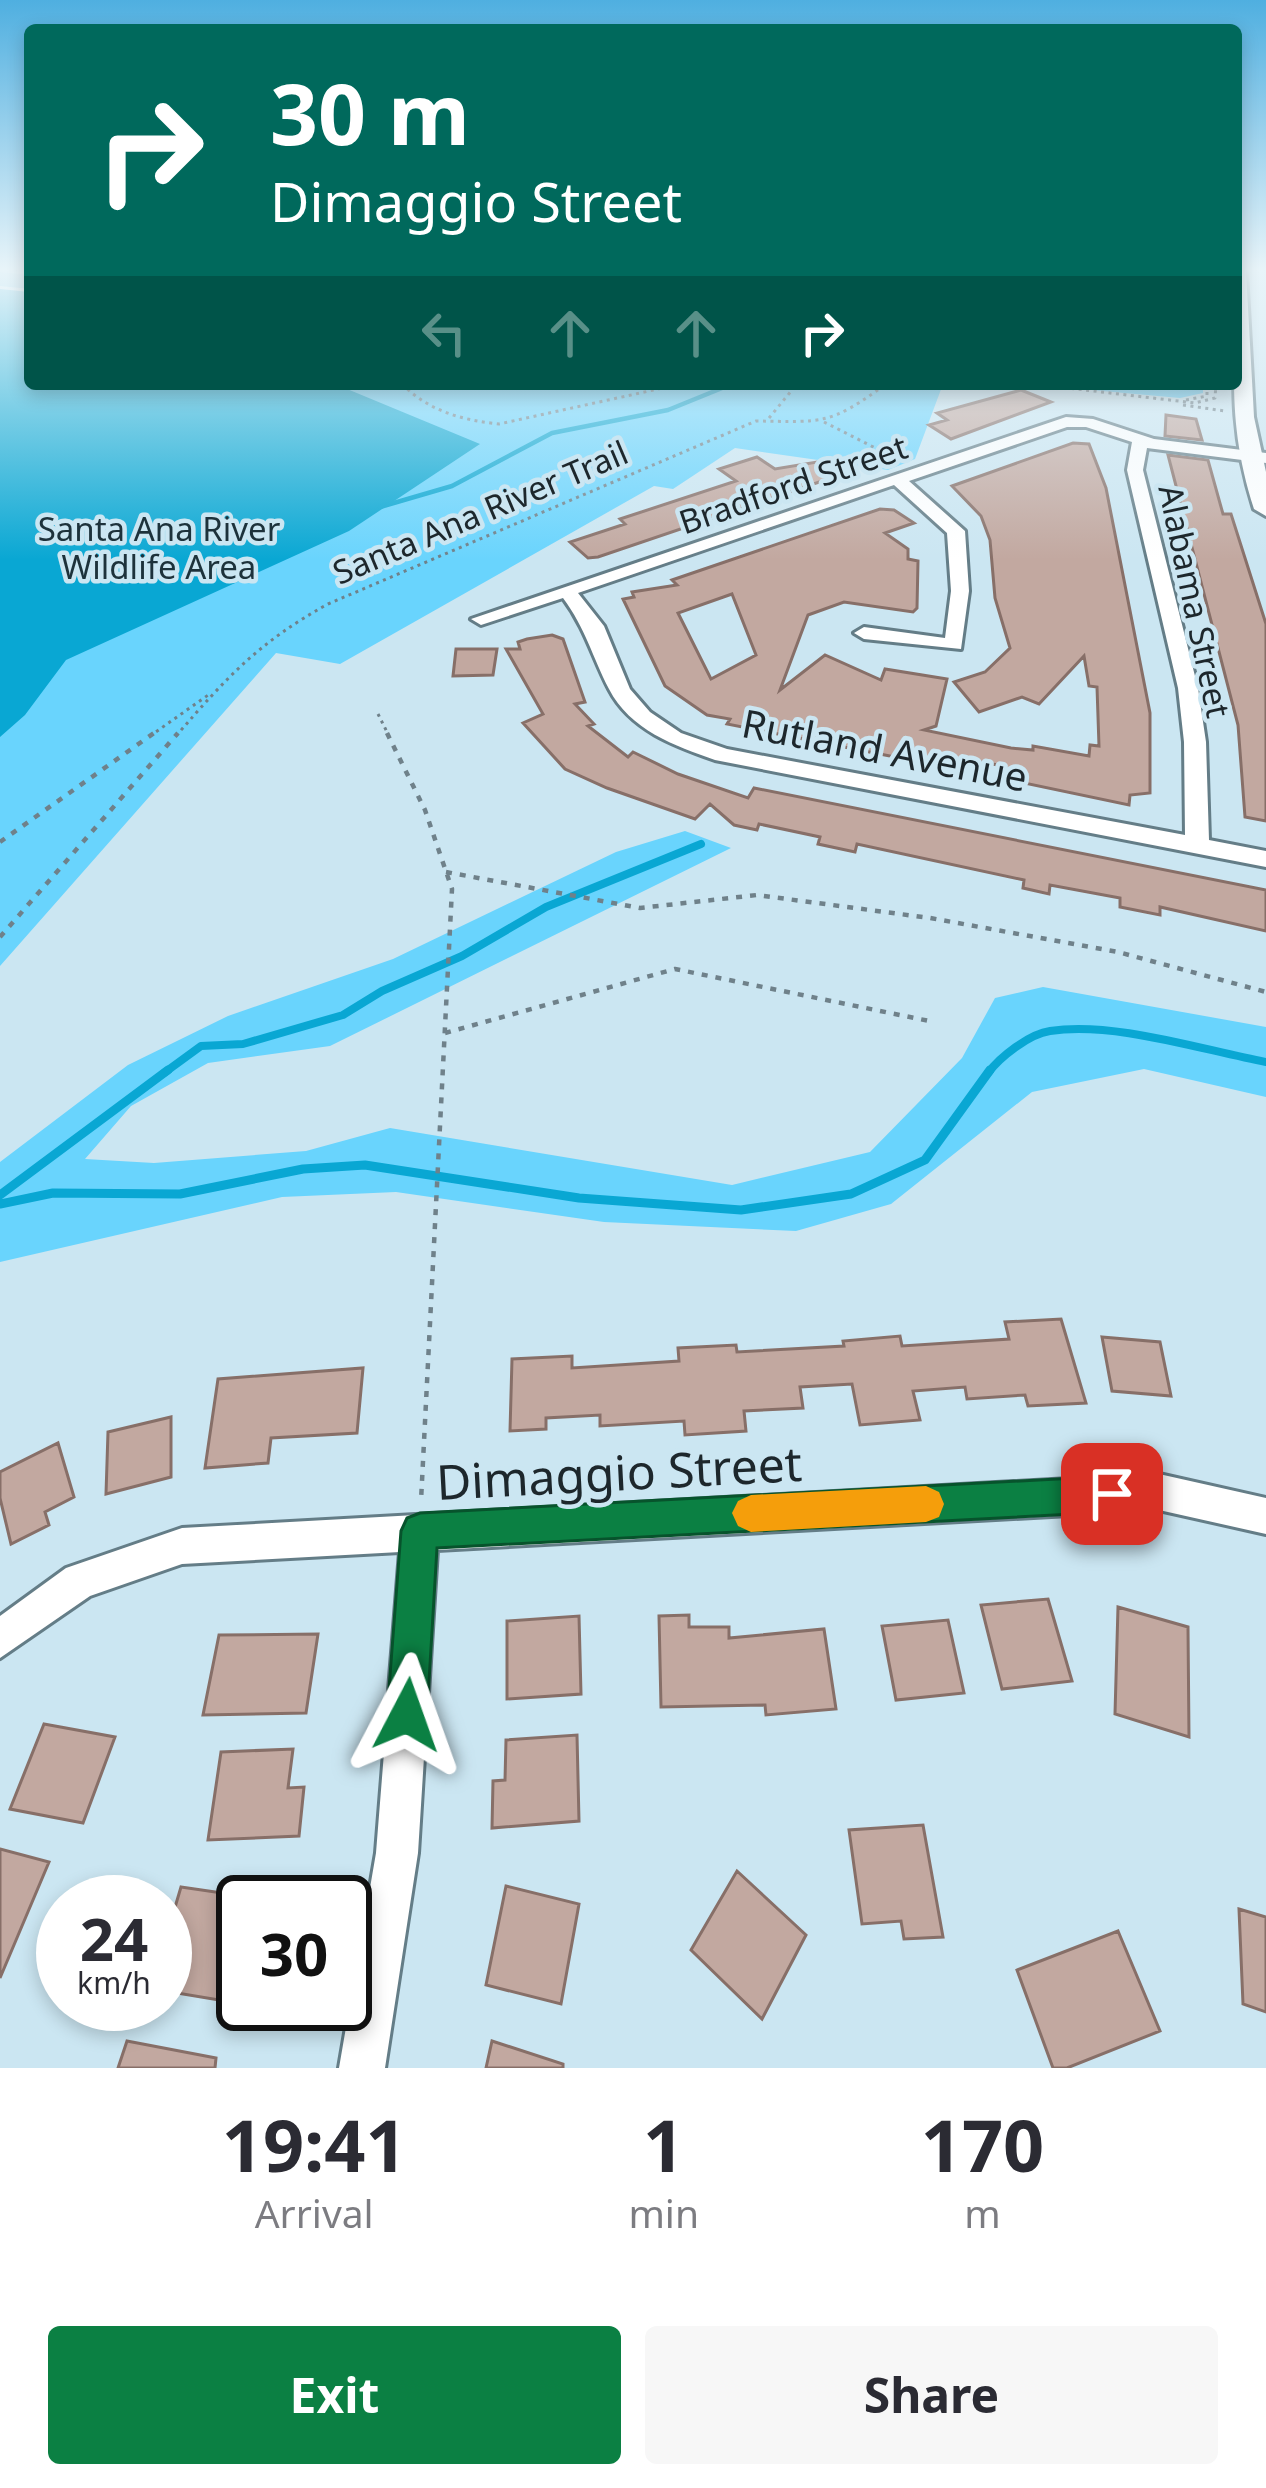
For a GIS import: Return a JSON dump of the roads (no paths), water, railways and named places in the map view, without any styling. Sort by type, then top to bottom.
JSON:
[{"type":"main road","points":[[1242,390],[1243,415],[1258,457],[1266,508]]},
{"type":"street","name":"Bradford Street","points":[[481,619],[1066,422],[1087,422],[1140,442],[1258,457]]},
{"type":"street","name":"Alabama Street","points":[[1140,442],[1135,470],[1188,688],[1195,742],[1196,847]]},
{"type":"street","points":[[864,634],[954,645],[960,591],[956,531],[898,480]]},
{"type":"street","name":"Rutland Avenue","points":[[568,592],[595,626],[620,691],[673,738],[723,754],[1266,859]]},
{"type":"street","name":"Dimaggio Street","points":[[0,1640],[79,1581],[182,1546],[1159,1492],[1266,1516]]},
{"type":"street","points":[[362,2068],[397,1853],[420,1531]]},
{"type":"waterway","points":[[380,507],[452,486],[552,433],[668,410],[717,390]]},
{"type":"waterway","points":[[164,1073],[201,1046],[243,1044],[343,1015],[382,991],[462,956],[546,907],[701,844]]},
{"type":"waterway","points":[[988,1073],[1007,1053],[1033,1037],[1075,1029],[1130,1033],[1266,1062]]},
{"type":"waterway","points":[[0,1195],[168,1070]]},
{"type":"waterway","points":[[0,1204],[53,1193],[180,1194],[303,1169],[365,1165],[579,1198],[741,1210],[851,1194],[925,1160],[990,1070]]},
{"type":"park label","name":"Santa Ana River Wildlife Area","points":[[159,547]]}]
